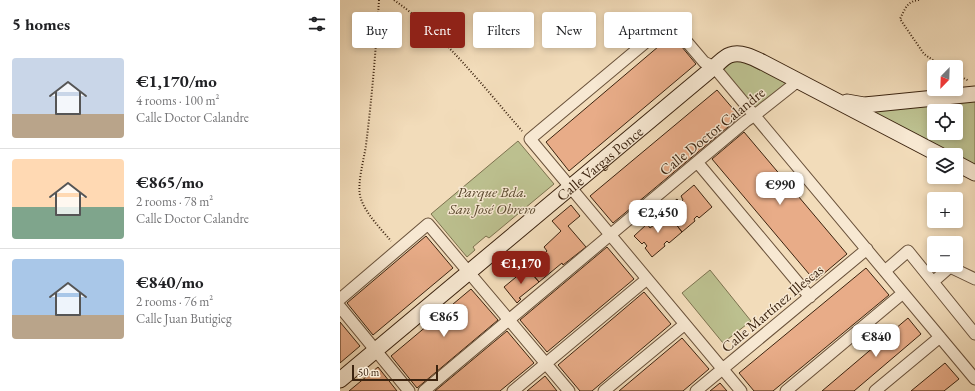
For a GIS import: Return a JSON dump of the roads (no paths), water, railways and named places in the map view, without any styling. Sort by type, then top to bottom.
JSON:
[{"type":"street","points":[[741,391],[530,139],[670,22],[704,62],[714,66],[975,379]]},
{"type":"street","name":"Calle Vargas Ponce","points":[[340,380],[714,66],[730,55],[738,54],[755,59],[798,81]]},
{"type":"street","points":[[798,81],[827,96],[864,105],[975,94]]},
{"type":"street","points":[[798,81],[927,148]]},
{"type":"street","name":"Calle Doctor Calandre","points":[[424,391],[746,121],[798,81]]},
{"type":"street","points":[[697,162],[810,297]]},
{"type":"street","points":[[963,167],[975,173]]},
{"type":"street","points":[[340,299],[428,224],[569,391]]},
{"type":"street","name":"Calle Martínez Illescas","points":[[696,391],[867,249]]},
{"type":"street","points":[[885,271],[908,251],[975,334]]},
{"type":"street","points":[[933,282],[950,266],[975,279]]},
{"type":"street","points":[[513,391],[647,279]]},
{"type":"street","points":[[786,391],[903,293]]},
{"type":"street","points":[[340,308],[409,391]]},
{"type":"street","points":[[604,391],[685,324]]},
{"type":"street","points":[[875,391],[940,337]]},
{"type":"park label","name":"Parque Bda. San José Obrero","points":[[492,200]]}]
